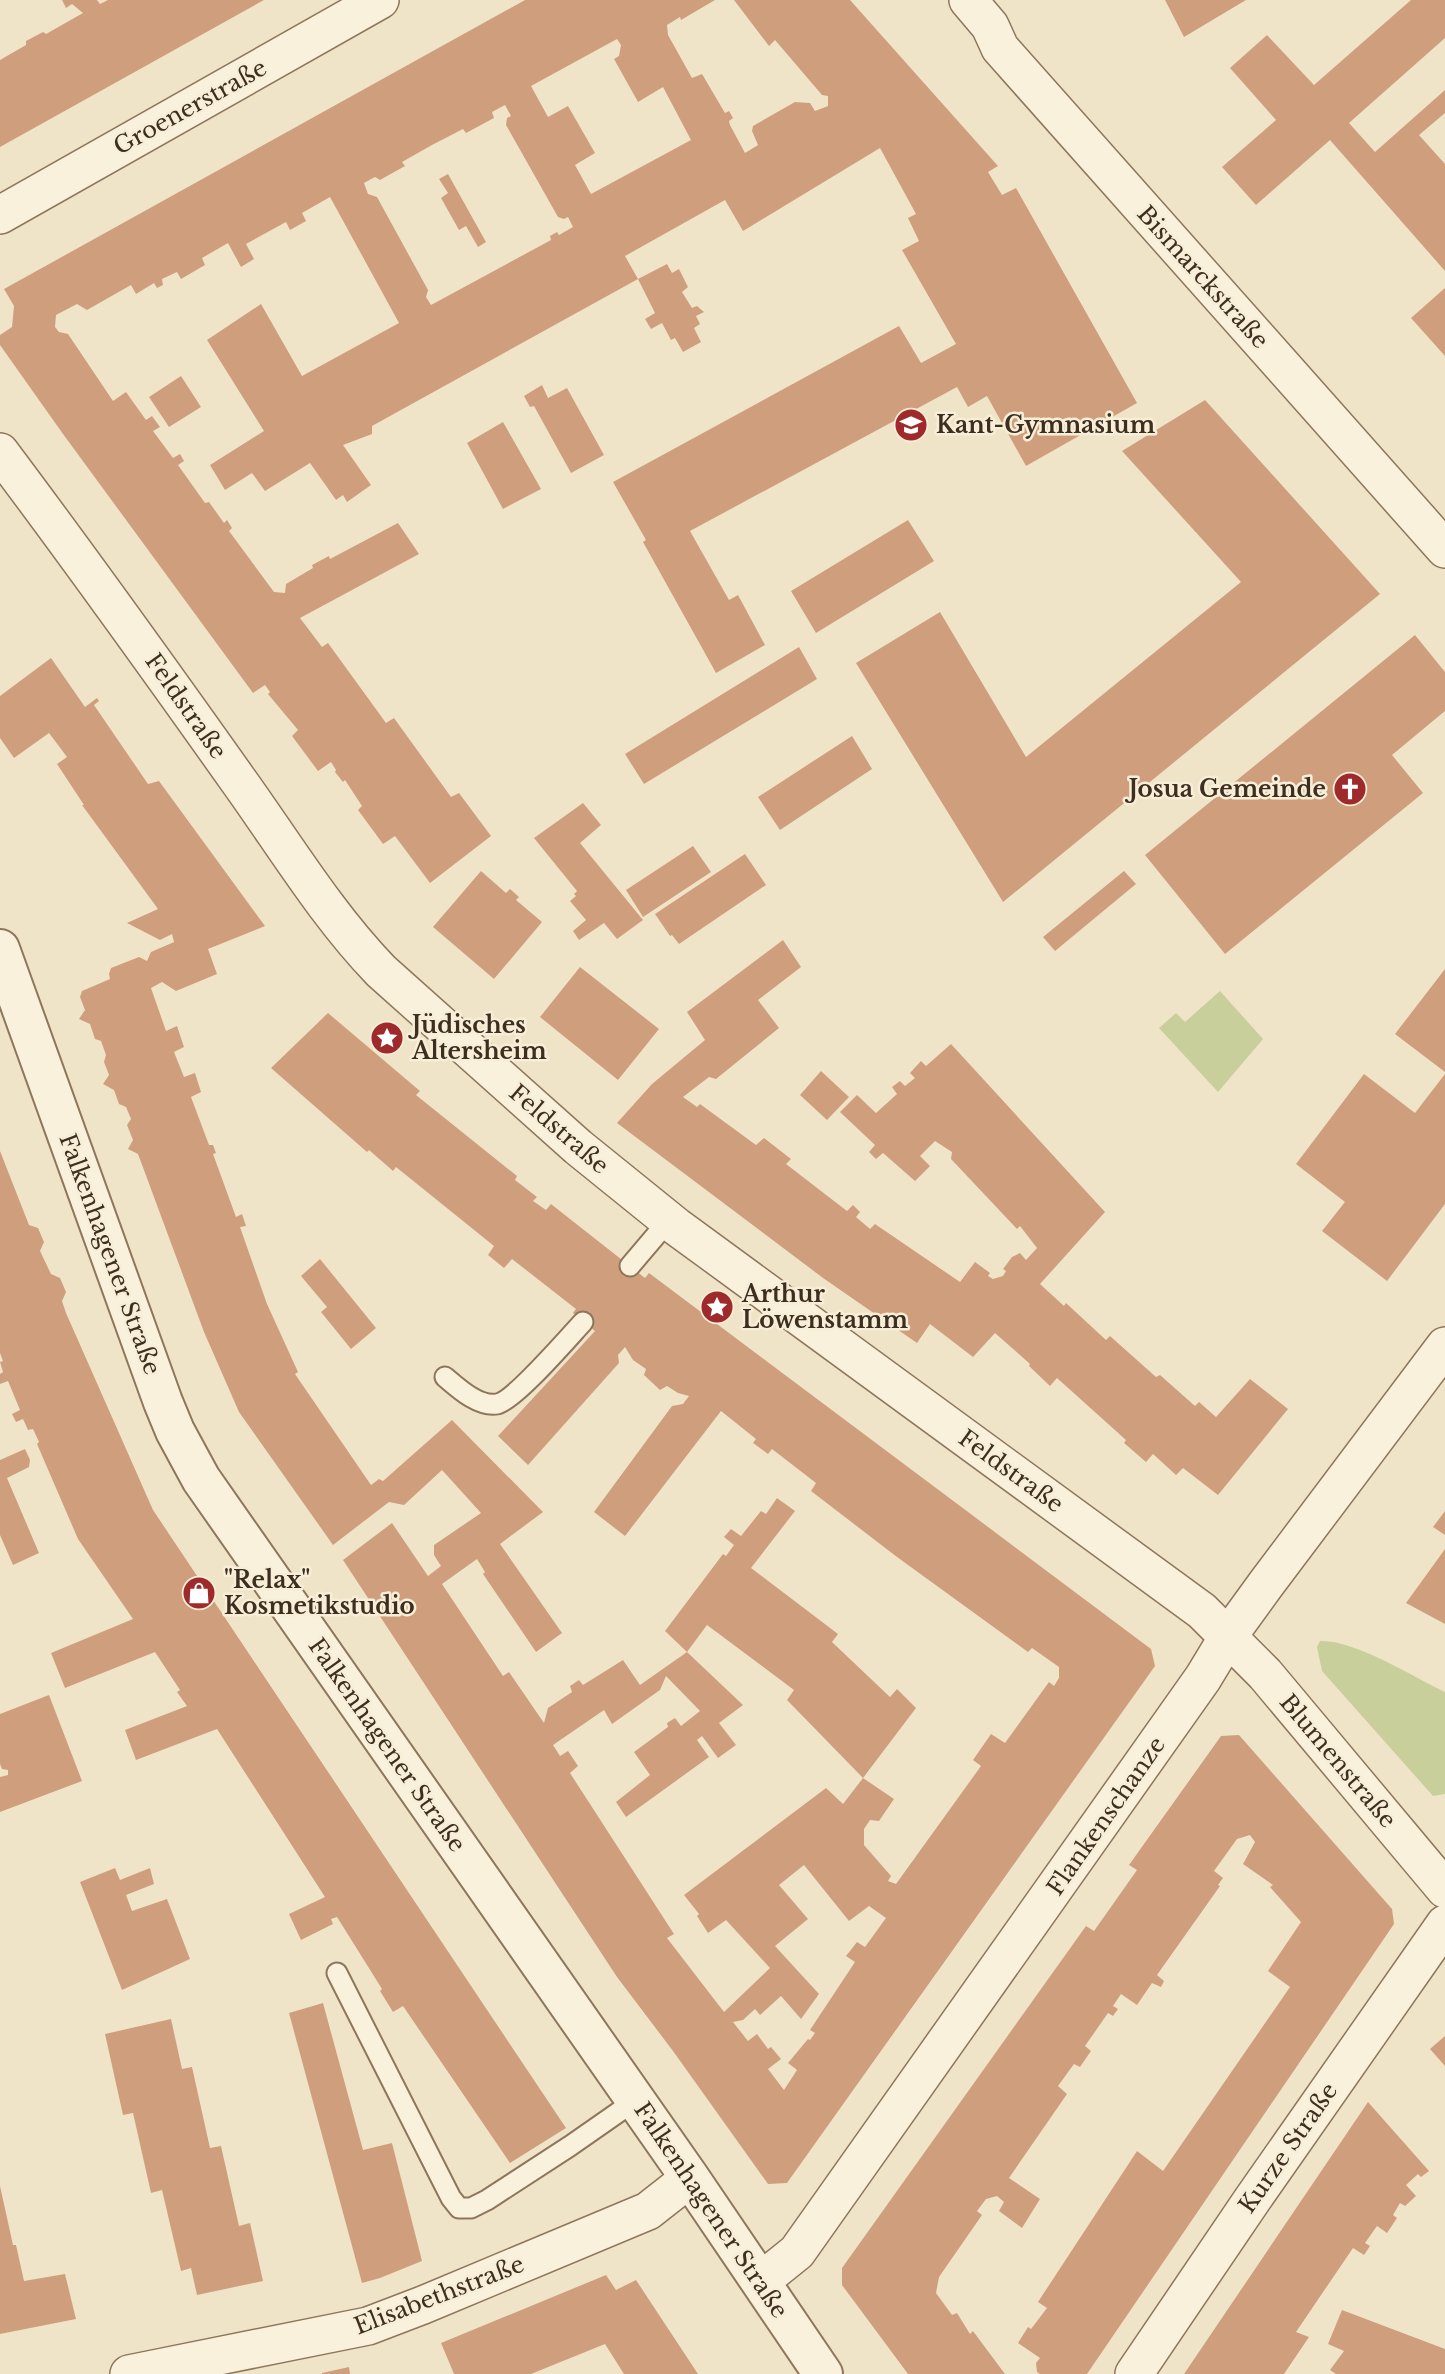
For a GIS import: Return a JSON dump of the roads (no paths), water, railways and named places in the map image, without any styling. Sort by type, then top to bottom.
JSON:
[{"type":"street","name":"Groenerstraße","points":[[0,215],[380,0]]},
{"type":"street","name":"Bismarckstraße","points":[[968,0],[990,26],[1000,48],[1445,549]]},
{"type":"street","name":"Feldstraße","points":[[0,452],[362,950],[451,1035],[568,1139],[668,1220],[1119,1549],[1202,1611],[1229,1635]]},
{"type":"street","name":"Falkenhagener Straße","points":[[0,949],[163,1402],[201,1479],[636,2100],[823,2374]]},
{"type":"street","name":"Flankenschanze","points":[[761,2281],[797,2252],[1203,1678],[1229,1635],[1445,1346]]},
{"type":"street","name":"Blumenstraße","points":[[1229,1635],[1265,1674],[1445,1889]]},
{"type":"street","name":"Kurze Straße","points":[[1134,2374],[1445,1924]]},
{"type":"street","name":"Elisabethstraße","points":[[129,2374],[368,2326],[649,2211],[690,2178]]},
{"type":"lane","points":[[631,1266],[668,1220]]},
{"type":"lane","points":[[445,1377],[481,1402],[497,1404],[513,1395],[583,1322]]},
{"type":"lane","points":[[337,1973],[451,2198],[459,2208],[471,2208],[487,2200],[636,2100]]},
{"type":"place","name":"Kant-Gymnasium","points":[[911,425]]},
{"type":"place","name":"Josua Gemeinde","points":[[1350,789]]},
{"type":"place","name":"Jüdisches Altersheim","points":[[387,1038]]},
{"type":"place","name":"Arthur Löwenstamm","points":[[717,1307]]},
{"type":"place","name":"\"Relax\" Kosmetikstudio","points":[[199,1593]]}]
